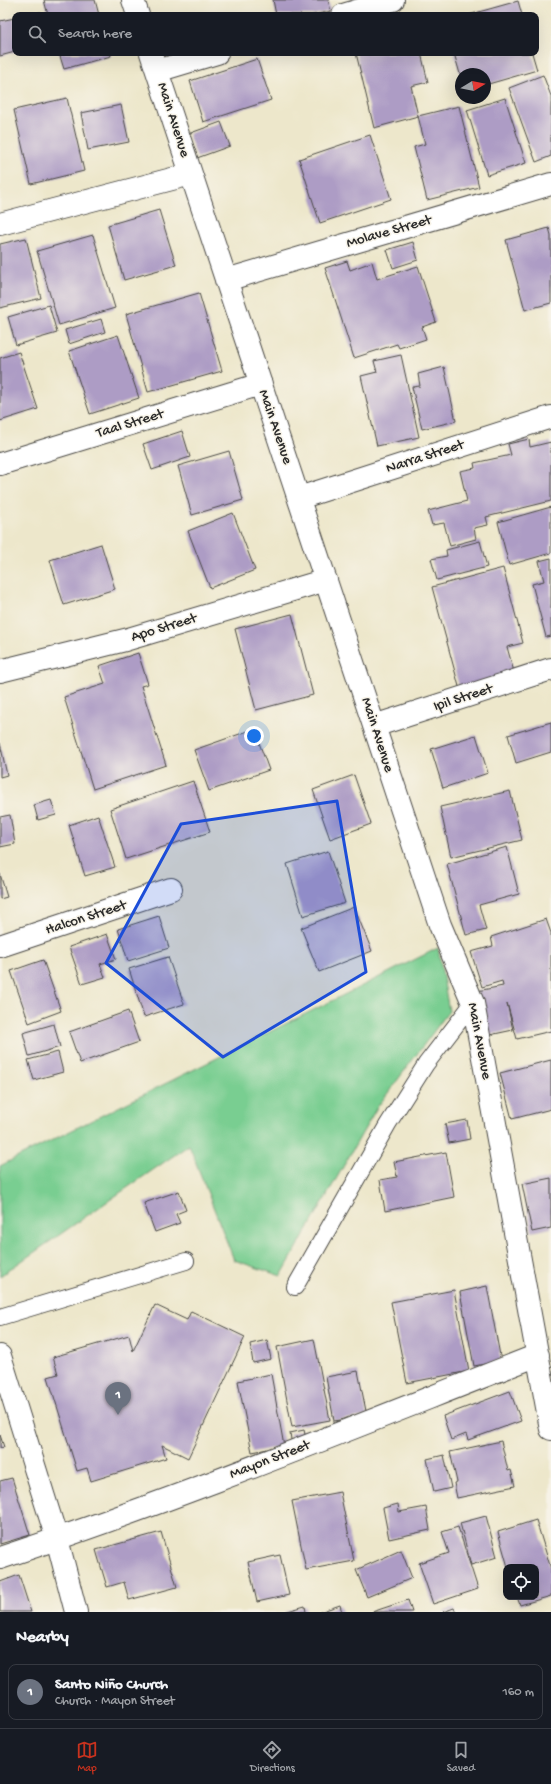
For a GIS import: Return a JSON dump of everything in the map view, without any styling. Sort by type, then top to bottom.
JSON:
[{"type":"street","points":[[133,0],[137,12]]},
{"type":"street","points":[[353,12],[393,0]]},
{"type":"street","points":[[154,62],[196,56]]},
{"type":"street","name":"Main Avenue","points":[[154,62],[440,925],[473,1003],[551,1429]]},
{"type":"street","points":[[0,224],[191,174]]},
{"type":"street","name":"Molave Street","points":[[226,280],[551,184]]},
{"type":"street","name":"Taal Street","points":[[0,464],[261,384]]},
{"type":"street","name":"Narra Street","points":[[299,498],[551,417]]},
{"type":"street","name":"Apo Street","points":[[0,671],[125,640],[326,580]]},
{"type":"street","name":"Ipil Street","points":[[374,726],[551,669]]},
{"type":"street","name":"Halcon Street","points":[[0,946],[171,889]]},
{"type":"street","name":"Mayon Street","points":[[0,1558],[228,1477],[538,1355]]},
{"type":"street","points":[[0,1356],[57,1539],[76,1612]]},
{"type":"lane","points":[[295,1288],[388,1124],[426,1064],[473,1003]]},
{"type":"lane","points":[[0,1317],[186,1262]]},
{"type":"highlighted area","points":[[337,801],[366,972],[223,1057],[106,963],[181,824]]},
{"type":"green space","points":[[438,948],[449,1011],[376,1109],[281,1276],[234,1260],[189,1145],[0,1276],[0,1166]]},
{"type":"building","points":[[44,0],[95,0],[98,12],[47,12]]},
{"type":"building","points":[[273,0],[328,0],[331,11],[326,12],[275,12]]},
{"type":"building","points":[[518,1],[521,12],[479,12]]},
{"type":"building","points":[[12,19],[12,53],[0,56],[0,21]]},
{"type":"building","points":[[60,56],[111,56],[64,69]]},
{"type":"building","points":[[357,56],[422,56],[428,82],[411,86],[418,116],[374,128]]},
{"type":"building","points":[[455,56],[533,56],[537,70],[491,83],[491,68],[458,68]]},
{"type":"building","points":[[257,59],[271,100],[203,122],[190,81]]},
{"type":"building","points":[[543,75],[551,96],[551,156],[536,162],[509,88]]},
{"type":"building","points":[[67,98],[84,171],[31,184],[14,110]]},
{"type":"building","points":[[505,98],[526,163],[487,175],[467,110],[486,104],[491,104],[491,102]]},
{"type":"building","points":[[121,105],[129,142],[88,150],[81,113]]},
{"type":"building","points":[[459,106],[479,187],[427,200],[414,147],[425,144],[418,116]]},
{"type":"building","points":[[221,122],[230,146],[197,158],[188,134]]},
{"type":"building","points":[[370,135],[391,199],[320,223],[299,159]]},
{"type":"building","points":[[159,210],[176,265],[124,280],[108,225]]},
{"type":"building","points":[[549,228],[551,235],[551,303],[525,310],[506,240]]},
{"type":"building","points":[[93,235],[115,308],[59,325],[37,251]]},
{"type":"building","points":[[26,238],[41,298],[0,308],[0,244]]},
{"type":"building","points":[[413,242],[418,260],[393,268],[387,250]]},
{"type":"building","points":[[347,261],[350,270],[372,262],[377,279],[418,266],[436,322],[422,327],[426,339],[399,348],[397,344],[354,358],[325,268]]},
{"type":"building","points":[[199,293],[222,371],[148,392],[126,314]]},
{"type":"building","points":[[49,305],[57,333],[16,345],[8,317]]},
{"type":"building","points":[[101,319],[105,332],[69,344],[65,330]]},
{"type":"building","points":[[118,335],[139,398],[90,414],[69,351]]},
{"type":"building","points":[[19,352],[38,409],[0,421],[0,358]]},
{"type":"building","points":[[401,355],[419,437],[377,446],[361,376],[377,372],[374,361]]},
{"type":"building","points":[[444,367],[456,421],[422,429],[412,387],[420,386],[418,374]]},
{"type":"building","points":[[182,431],[190,457],[152,470],[143,444]]},
{"type":"building","points":[[529,439],[530,447],[551,442],[551,501],[486,517],[488,525],[474,528],[476,539],[450,546],[444,523],[432,525],[428,511],[467,501],[460,471],[475,468],[474,463],[511,455],[508,444]]},
{"type":"building","points":[[229,451],[243,500],[192,515],[178,466]]},
{"type":"building","points":[[551,507],[551,553],[509,565],[498,522]]},
{"type":"building","points":[[233,513],[255,570],[210,588],[188,531]]},
{"type":"building","points":[[480,541],[487,567],[437,580],[431,559],[447,556],[446,550]]},
{"type":"building","points":[[101,544],[115,589],[64,605],[50,560]]},
{"type":"building","points":[[551,558],[551,636],[546,637],[532,584],[544,581],[539,561]]},
{"type":"building","points":[[503,568],[523,643],[507,647],[516,679],[461,694],[432,587]]},
{"type":"building","points":[[292,614],[313,695],[256,710],[235,629]]},
{"type":"building","points":[[138,653],[148,684],[141,686],[166,765],[93,789],[64,697],[105,684],[99,666]]},
{"type":"building","points":[[551,722],[551,752],[516,763],[508,735]]},
{"type":"building","points":[[254,729],[269,770],[209,791],[194,750]]},
{"type":"building","points":[[476,735],[488,773],[443,788],[431,749]]},
{"type":"building","points":[[0,743],[7,775],[0,777]]},
{"type":"building","points":[[354,775],[371,824],[330,839],[313,790]]},
{"type":"building","points":[[193,781],[210,832],[126,859],[110,809]]},
{"type":"building","points":[[510,791],[522,840],[451,857],[440,807]]},
{"type":"building","points":[[51,800],[56,815],[38,820],[34,805]]},
{"type":"building","points":[[10,815],[15,844],[0,847],[0,817]]},
{"type":"building","points":[[98,815],[115,867],[85,876],[69,825]]},
{"type":"building","points":[[507,847],[519,894],[479,905],[486,930],[466,935],[447,864]]},
{"type":"building","points":[[328,851],[345,903],[303,916],[287,864]]},
{"type":"building","points":[[0,874],[7,897],[0,899]]},
{"type":"building","points":[[354,907],[372,951],[319,972],[301,928]]},
{"type":"building","points":[[159,916],[169,948],[128,961],[118,929]]},
{"type":"building","points":[[546,919],[551,933],[551,1031],[517,1039],[507,1003],[513,1030],[485,1036],[477,991],[503,986],[502,981],[482,987],[471,952],[493,946],[491,937]]},
{"type":"building","points":[[107,934],[116,959],[100,964],[105,977],[82,984],[69,947]]},
{"type":"building","points":[[168,957],[184,1004],[144,1017],[129,969]]},
{"type":"building","points":[[43,960],[61,1011],[29,1023],[11,971]]},
{"type":"building","points":[[128,1011],[139,1042],[80,1063],[69,1032]]},
{"type":"building","points":[[54,1024],[60,1047],[29,1056],[23,1033]]},
{"type":"building","points":[[58,1052],[63,1072],[34,1080],[28,1060]]},
{"type":"building","points":[[551,1060],[551,1109],[512,1119],[500,1073]]},
{"type":"building","points":[[467,1120],[470,1139],[449,1143],[445,1124]]},
{"type":"building","points":[[446,1152],[454,1197],[385,1211],[380,1180],[397,1177],[394,1162]]},
{"type":"building","points":[[551,1178],[551,1228],[532,1232],[522,1184]]},
{"type":"building","points":[[179,1191],[186,1210],[176,1214],[180,1223],[155,1232],[144,1203]]},
{"type":"building","points":[[487,1286],[501,1361],[474,1366],[460,1292]]},
{"type":"building","points":[[454,1290],[469,1371],[407,1383],[391,1302]]},
{"type":"building","points":[[155,1305],[187,1320],[191,1311],[245,1337],[188,1458],[162,1445],[166,1458],[91,1481],[87,1468],[77,1471],[48,1377],[58,1374],[53,1357],[129,1335],[133,1351]]},
{"type":"building","points":[[314,1339],[330,1420],[292,1427],[277,1347]]},
{"type":"building","points":[[267,1340],[271,1359],[253,1363],[250,1344]]},
{"type":"building","points":[[358,1371],[367,1416],[334,1421],[326,1377]]},
{"type":"building","points":[[271,1374],[284,1446],[252,1452],[238,1381]]},
{"type":"building","points":[[510,1391],[521,1421],[468,1440],[466,1434],[451,1440],[443,1416]]},
{"type":"building","points":[[304,1430],[307,1443],[292,1446],[290,1433]]},
{"type":"building","points":[[0,1435],[4,1447],[0,1448]]},
{"type":"building","points":[[501,1441],[508,1471],[511,1470],[515,1486],[457,1498],[454,1483],[457,1482],[450,1452]]},
{"type":"building","points":[[444,1455],[451,1488],[434,1492],[427,1459]]},
{"type":"building","points":[[12,1478],[30,1535],[0,1544],[0,1481]]},
{"type":"building","points":[[340,1492],[354,1561],[306,1570],[292,1501]]},
{"type":"building","points":[[398,1504],[399,1512],[426,1507],[430,1530],[389,1539],[383,1508]]},
{"type":"building","points":[[486,1516],[497,1557],[471,1565],[460,1523]]},
{"type":"building","points":[[536,1520],[551,1569],[551,1596],[539,1599],[539,1564],[507,1564],[498,1532]]},
{"type":"building","points":[[458,1527],[478,1589],[433,1604],[419,1563],[449,1553],[442,1532]]},
{"type":"building","points":[[161,1532],[177,1587],[129,1600],[124,1582],[107,1587],[96,1550]]},
{"type":"building","points":[[401,1550],[412,1578],[367,1597],[356,1570]]},
{"type":"building","points":[[280,1555],[289,1595],[257,1602],[248,1562]]},
{"type":"building","points":[[19,1575],[31,1612],[0,1612],[0,1582]]},
{"type":"building","points":[[408,1600],[412,1612],[372,1612]]},
{"type":"building","points":[[518,1600],[537,1600],[520,1605]]},
{"type":"building","points":[[340,1605],[342,1612],[320,1612]]},
{"type":"building","points":[[305,1606],[306,1612],[284,1612]]},
{"type":"building","points":[[454,1608],[456,1612],[443,1612]]},
{"type":"place","name":"Santo Niño Church","points":[[118,1415]]}]
